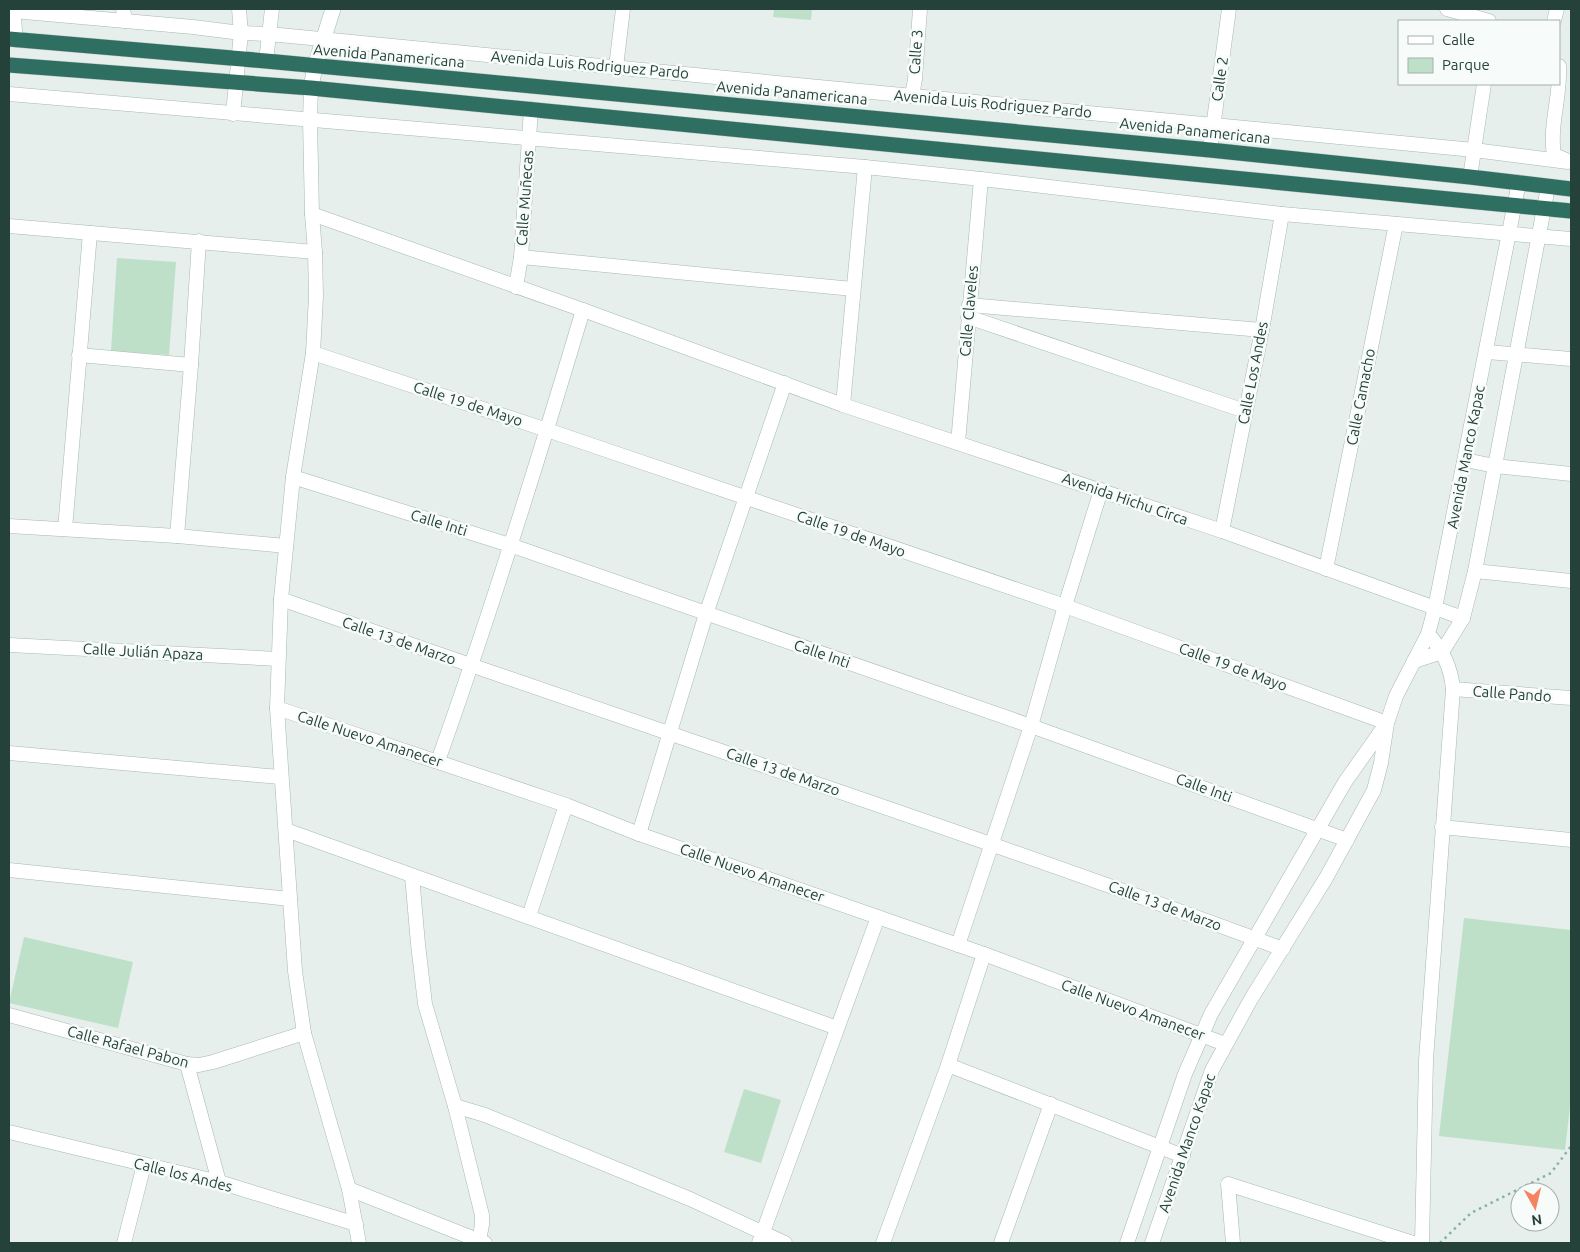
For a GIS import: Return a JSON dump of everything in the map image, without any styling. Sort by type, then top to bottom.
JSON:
[{"type":"highway","name":"Avenida Panamericana","points":[[12,40],[266,60],[1210,150],[1571,189]]},
{"type":"highway","points":[[9,65],[311,88],[1571,211]]},
{"type":"street","points":[[233,114],[241,33],[239,9]]},
{"type":"street","points":[[266,60],[272,9]]},
{"type":"street","points":[[333,9],[315,66],[311,88],[312,214],[316,296],[313,354],[293,477],[281,599],[277,708],[280,777],[286,830],[295,971],[304,1034],[349,1189],[359,1243]]},
{"type":"street","points":[[616,67],[623,9]]},
{"type":"street","name":"Calle 3","points":[[912,96],[920,9]]},
{"type":"street","name":"Calle 2","points":[[1210,150],[1229,9]]},
{"type":"street","points":[[1447,9],[1485,20]]},
{"type":"street","points":[[12,40],[13,10],[124,15]]},
{"type":"street","name":"Avenida Luis Rodriguez Pardo","points":[[124,15],[241,33],[323,39],[1474,150]]},
{"type":"street","points":[[1470,177],[1484,85]]},
{"type":"street","points":[[1559,85],[1552,140],[1554,155],[1570,162]]},
{"type":"street","points":[[9,94],[865,167],[1282,214],[1571,239]]},
{"type":"street","name":"Calle Muñecas","points":[[516,287],[521,257],[531,109]]},
{"type":"street","points":[[1474,150],[1570,162]]},
{"type":"street","points":[[843,405],[865,167]]},
{"type":"street","name":"Calle Claveles","points":[[958,444],[968,311],[981,179]]},
{"type":"street","name":"Avenida Manco Kapac","points":[[1152,1243],[1212,1070],[1225,1044],[1326,878],[1374,790],[1381,763],[1386,723],[1396,696],[1428,634],[1436,608],[1519,182]]},
{"type":"street","points":[[1414,661],[1442,652],[1463,618],[1475,571],[1517,354],[1542,208],[1548,187]]},
{"type":"street","name":"Avenida Hichu Circa","points":[[312,214],[843,405],[1101,490],[1463,618]]},
{"type":"street","name":"Calle Los Andes","points":[[1222,532],[1262,330],[1282,214]]},
{"type":"street","name":"Calle Camacho","points":[[1326,569],[1396,224]]},
{"type":"street","points":[[9,226],[315,252]]},
{"type":"street","points":[[65,529],[90,232]]},
{"type":"street","points":[[177,536],[199,242]]},
{"type":"street","points":[[521,257],[853,289]]},
{"type":"street","points":[[438,761],[472,666],[583,310]]},
{"type":"street","points":[[968,311],[1262,330]]},
{"type":"street","points":[[968,311],[1245,411]]},
{"type":"street","points":[[1487,352],[1571,359]]},
{"type":"street","name":"Calle 19 de Mayo","points":[[313,354],[547,430],[1065,606],[1386,723]]},
{"type":"street","points":[[79,355],[191,365]]},
{"type":"street","points":[[639,834],[706,614],[785,383]]},
{"type":"street","points":[[1465,460],[1495,466],[1571,474]]},
{"type":"street","name":"Calle Inti","points":[[293,477],[510,545],[1030,726],[1347,840]]},
{"type":"street","points":[[958,945],[1030,726],[1101,490]]},
{"type":"street","points":[[9,526],[177,536],[286,546]]},
{"type":"street","points":[[1475,571],[1571,581]]},
{"type":"street","name":"Calle 13 de Marzo","points":[[281,599],[669,734],[992,843],[1283,949]]},
{"type":"street","points":[[1422,1243],[1426,1060],[1453,689],[1450,671],[1442,652],[1428,634]]},
{"type":"street","name":"Calle Julián Apaza","points":[[9,644],[278,659]]},
{"type":"street","name":"Calle Pando","points":[[1453,689],[1571,698]]},
{"type":"street","name":"Calle Nuevo Amanecer","points":[[277,708],[566,805],[639,834],[984,954],[1225,1044]]},
{"type":"street","points":[[1127,1243],[1185,1074],[1211,1014],[1345,782],[1386,723]]},
{"type":"street","points":[[9,752],[280,777]]},
{"type":"street","points":[[529,916],[566,805]]},
{"type":"street","points":[[1442,827],[1571,840]]},
{"type":"street","points":[[286,830],[837,1028]]},
{"type":"street","points":[[9,870],[290,898]]},
{"type":"street","points":[[349,1189],[483,1242],[482,1215],[455,1106],[426,1004],[412,876]]},
{"type":"street","points":[[761,1238],[878,917]]},
{"type":"street","points":[[883,1243],[948,1065],[984,954]]},
{"type":"street","name":"Calle Rafael Pabon","points":[[9,1015],[188,1064],[199,1065],[304,1034]]},
{"type":"street","points":[[188,1064],[219,1182]]},
{"type":"street","points":[[948,1065],[1182,1156]]},
{"type":"street","points":[[1001,1243],[1051,1104]]},
{"type":"street","points":[[455,1106],[485,1115],[690,1199],[761,1238],[786,1243]]},
{"type":"street","name":"Calle los Andes","points":[[9,1132],[219,1182],[356,1224]]},
{"type":"street","points":[[124,1243],[144,1165]]},
{"type":"street","points":[[1233,1243],[1228,1184],[1413,1243]]},
{"type":"path","points":[[1440,1243],[1471,1213],[1551,1173],[1571,1146]]},
{"type":"green space","points":[[774,9],[812,9],[811,20],[773,17]]},
{"type":"green space","points":[[117,258],[176,262],[169,355],[111,351]]},
{"type":"green space","points":[[1464,918],[1571,930],[1571,1098],[1565,1150],[1439,1136]]},
{"type":"green space","points":[[24,937],[133,962],[118,1028],[9,1003]]},
{"type":"green space","points":[[744,1089],[781,1100],[761,1163],[724,1152]]}]
